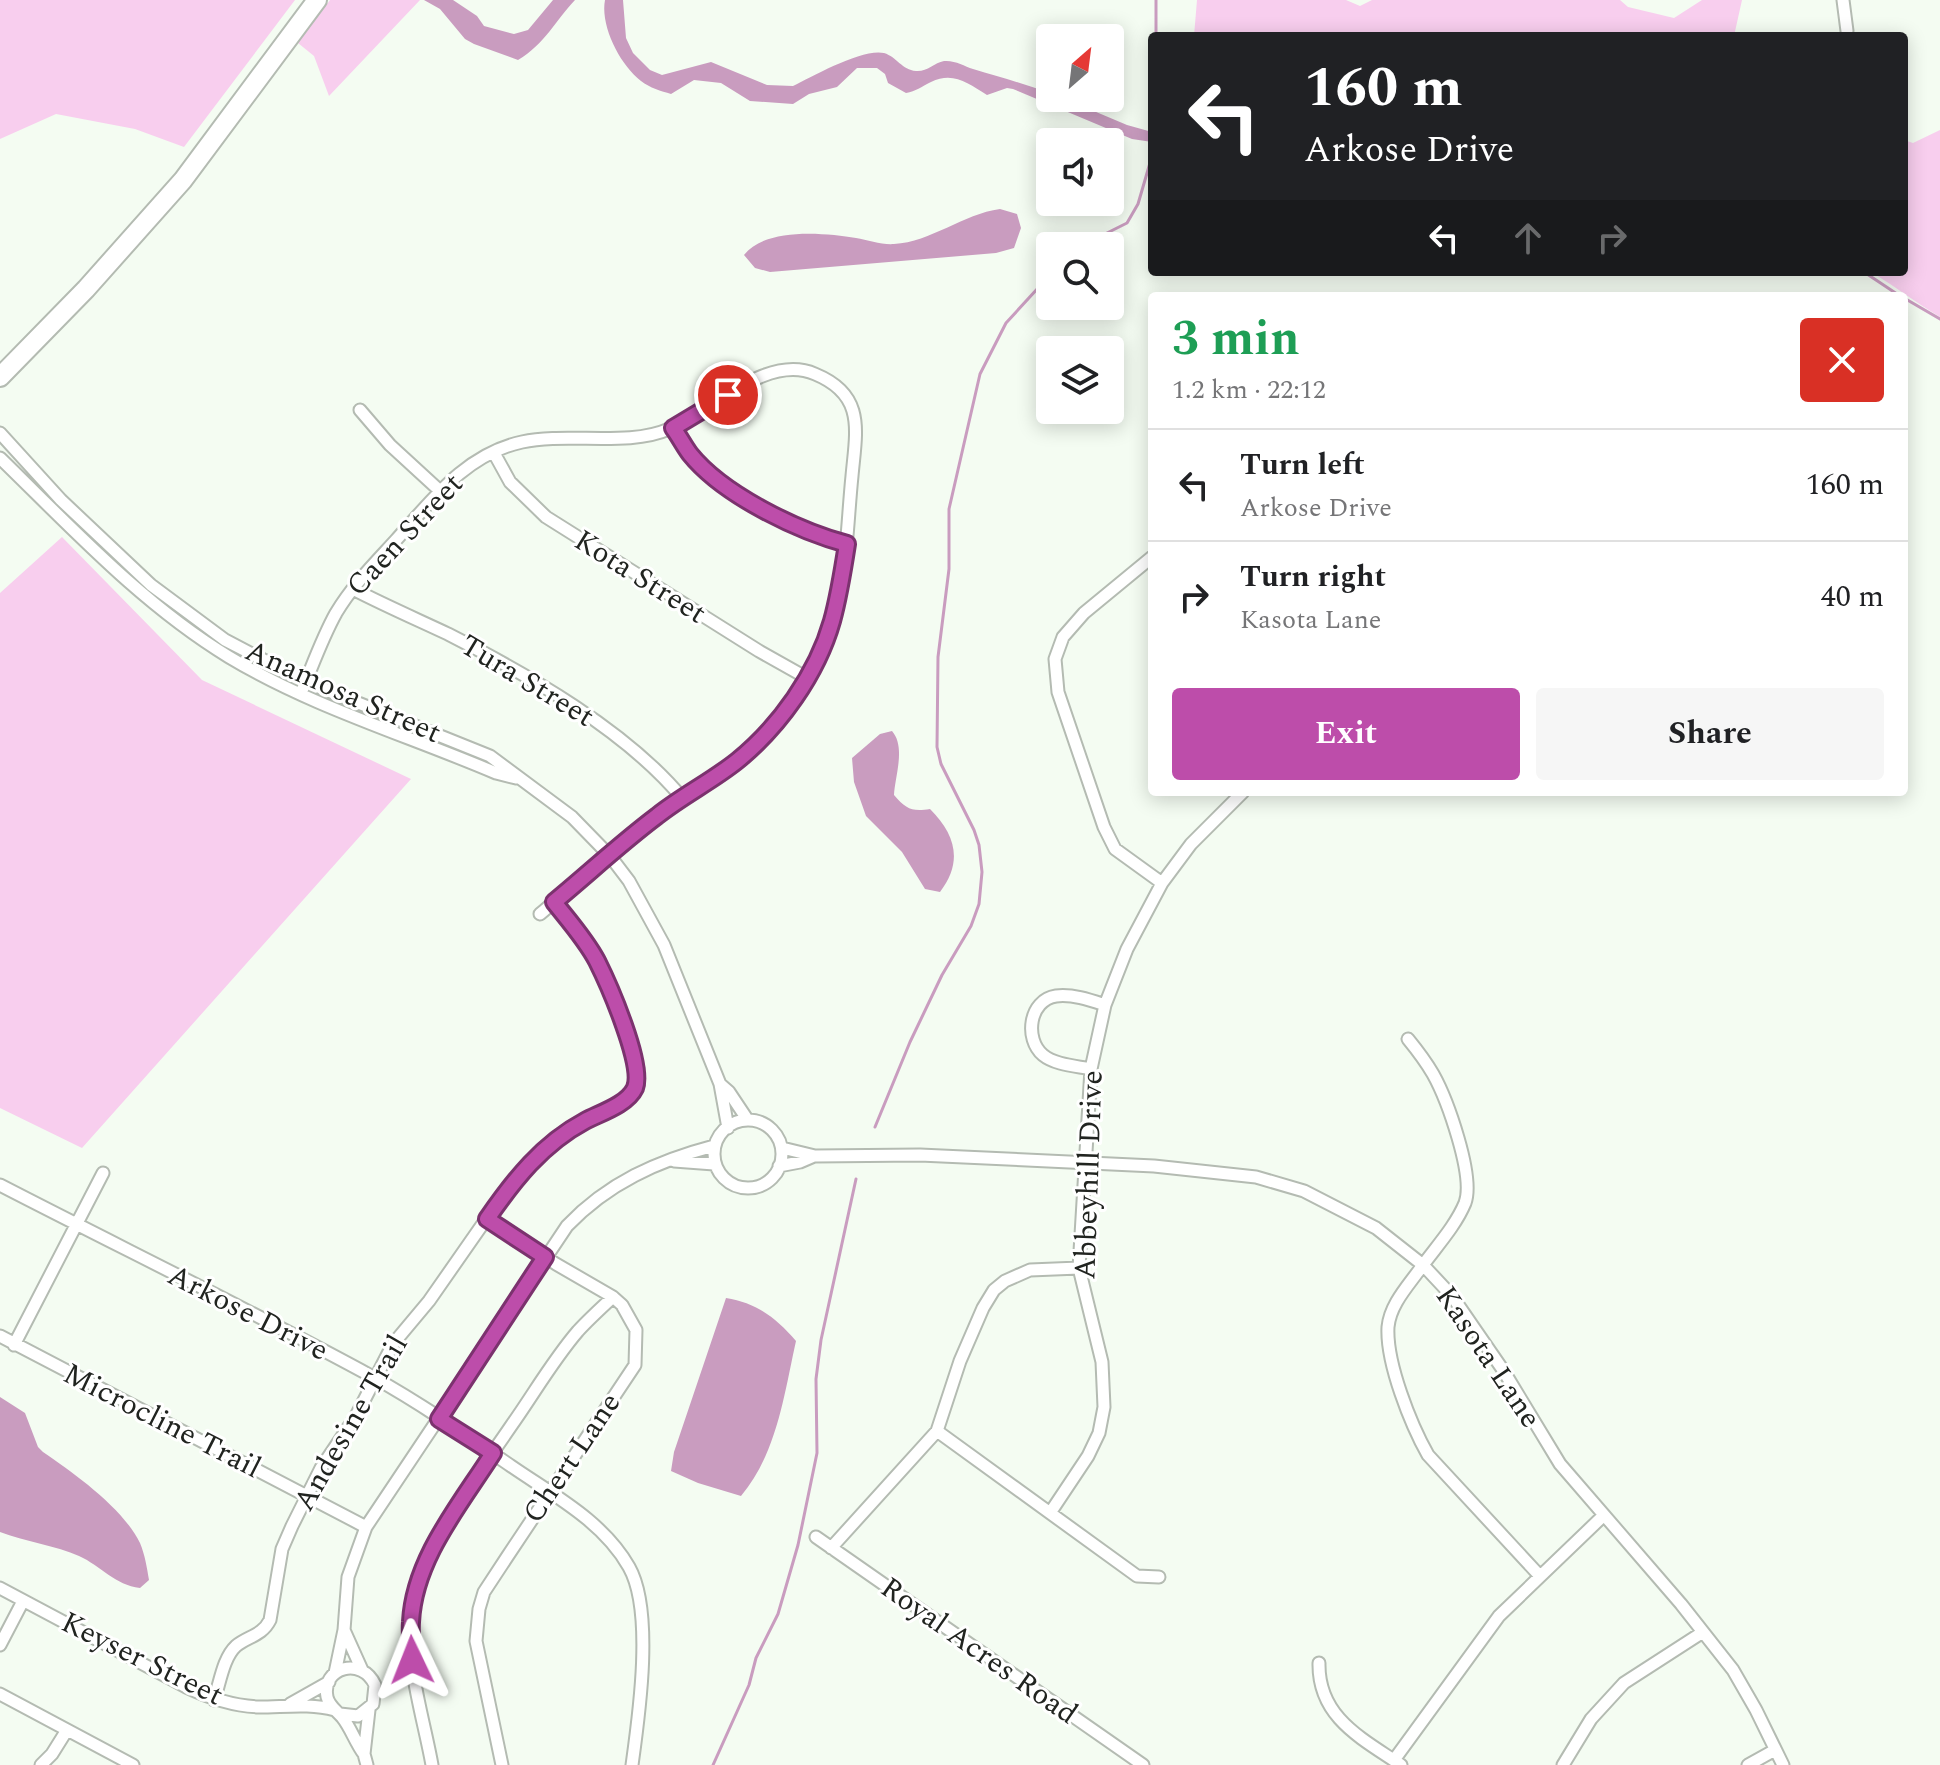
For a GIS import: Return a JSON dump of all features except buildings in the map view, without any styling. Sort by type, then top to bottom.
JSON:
[{"type":"main road","points":[[0,377],[86,289],[183,180],[317,0]]},
{"type":"street","points":[[1843,0],[1847,31]]},
{"type":"street","name":"Caen Street","points":[[303,688],[335,614],[353,589],[439,490],[465,469],[494,453],[521,442],[646,436],[673,428],[752,381],[775,371],[797,368],[830,381],[846,395],[854,409],[857,433],[847,544],[831,625],[807,678],[768,731],[740,759],[657,815],[540,914]]},
{"type":"street","points":[[360,410],[390,445],[439,490]]},
{"type":"street","points":[[673,428],[691,455],[711,475],[789,524],[847,544]]},
{"type":"street","name":"Anamosa Street","points":[[0,433],[61,500],[151,585],[225,640],[303,688]]},
{"type":"street","name":"Kota Street","points":[[494,453],[510,482],[546,517],[807,678]]},
{"type":"street","name":"Anamosa Street","points":[[0,458],[162,611],[229,657],[303,688],[490,756],[572,817],[610,856],[641,901],[664,945],[720,1084],[728,1128]]},
{"type":"street","points":[[1148,560],[1084,613],[1063,637],[1055,659],[1058,692],[1104,827],[1115,849],[1162,883]]},
{"type":"street","name":"Tura Street","points":[[353,589],[505,664],[565,702],[639,753],[683,799]]},
{"type":"street","name":"Abbeyhill Drive","points":[[1050,1513],[1088,1456],[1099,1433],[1104,1407],[1102,1362],[1079,1268],[1091,1069],[1105,1005],[1127,949],[1162,883],[1191,844],[1239,796]]},
{"type":"street","name":"Andesine Trail","points":[[214,1700],[229,1657],[237,1645],[266,1629],[282,1549],[321,1468],[356,1416],[393,1344],[429,1301],[510,1185],[542,1151],[563,1134],[625,1099],[634,1089],[638,1069],[597,961],[554,902]]},
{"type":"street","points":[[1091,1069],[1045,1057],[1034,1046],[1031,1032],[1033,1016],[1042,1003],[1052,996],[1068,995],[1105,1005]]},
{"type":"street","points":[[1408,1039],[1435,1077],[1463,1152],[1467,1174],[1466,1201],[1394,1305],[1388,1327],[1395,1370],[1416,1434],[1428,1455],[1539,1575]]},
{"type":"street","name":"Anamosa Street","points":[[720,1084],[747,1119]]},
{"type":"street","points":[[365,1760],[327,1697],[344,1630],[348,1577],[366,1527],[545,1257],[590,1201],[623,1181],[683,1155],[714,1146],[728,1128],[739,1120],[747,1119]]},
{"type":"street","name":"Kasota Lane","points":[[747,1119],[766,1126],[775,1134],[782,1148],[815,1156],[920,1155],[1208,1170],[1256,1177],[1304,1191],[1376,1228],[1423,1265],[1452,1296],[1503,1370],[1560,1464],[1733,1670],[1783,1765]]},
{"type":"street","points":[[674,1161],[714,1164],[714,1146]]},
{"type":"street","points":[[779,1166],[782,1148]]},
{"type":"street","name":"Kasota Lane","points":[[714,1164],[725,1179],[742,1187],[752,1187],[769,1180],[779,1166],[815,1156]]},
{"type":"street","points":[[14,1345],[103,1173]]},
{"type":"street","name":"Arkose Drive","points":[[0,1185],[375,1378],[579,1512],[614,1544],[631,1569],[640,1595],[642,1619],[639,1699],[632,1765]]},
{"type":"street","name":"Chert Lane","points":[[487,1219],[613,1297],[634,1323],[638,1339],[635,1365],[484,1592],[476,1641],[502,1765]]},
{"type":"street","points":[[831,1548],[937,1431],[960,1361],[994,1290],[1005,1281],[1030,1270],[1079,1268]]},
{"type":"street","points":[[432,1765],[412,1660],[411,1621],[418,1588],[436,1542],[493,1453],[577,1332],[613,1297]]},
{"type":"street","name":"Microcline Trail","points":[[0,1336],[366,1527]]},
{"type":"street","points":[[937,1431],[1137,1576],[1159,1577]]},
{"type":"street","points":[[1319,1663],[1318,1683],[1328,1708],[1338,1719],[1397,1762],[1499,1616],[1603,1516]]},
{"type":"street","name":"Royal Acres Road","points":[[816,1537],[1143,1765]]},
{"type":"street","name":"Keyser Street","points":[[0,1588],[214,1700],[246,1706],[321,1706],[337,1712]]},
{"type":"street","points":[[0,1645],[23,1601]]},
{"type":"street","points":[[344,1630],[362,1670],[375,1685],[375,1698],[369,1710],[365,1760]]},
{"type":"street","points":[[1563,1765],[1591,1719],[1624,1683],[1703,1632]]},
{"type":"street","points":[[332,1678],[348,1668],[362,1670]]},
{"type":"street","name":"Keyser Street","points":[[290,1704],[332,1678]]},
{"type":"street","points":[[0,1694],[133,1765]]},
{"type":"street","points":[[337,1712],[358,1716],[369,1710]]},
{"type":"street","points":[[41,1765],[67,1730]]},
{"type":"street","points":[[1748,1765],[1775,1750]]},
{"type":"shaded area","points":[[0,0],[295,0],[184,147],[135,129],[56,114],[0,139]]},
{"type":"shaded area","points":[[330,0],[420,0],[329,96],[314,56],[298,43]]},
{"type":"shaded area","points":[[424,0],[453,0],[477,16],[484,26],[514,34],[528,30],[553,0],[575,0],[543,40],[518,60],[465,39],[440,9]]},
{"type":"shaded area","points":[[605,0],[623,0],[626,38],[633,53],[650,70],[662,75],[711,62],[767,85],[793,86],[838,64],[864,55],[884,53],[916,71],[952,61],[1036,88],[1036,99],[1007,88],[987,95],[953,78],[939,79],[906,93],[888,83],[885,74],[877,68],[857,68],[837,87],[809,94],[793,104],[750,101],[721,83],[694,80],[671,94],[644,83],[633,74],[613,44],[606,21]]},
{"type":"shaded area","points":[[1197,0],[1346,0],[1360,6],[1372,0],[1620,0],[1628,7],[1674,18],[1702,0],[1742,0],[1735,32],[1194,32]]},
{"type":"shaded area","points":[[1068,112],[1096,112],[1148,131],[1148,141],[1124,136],[1124,128],[1106,128]]},
{"type":"shaded area","points":[[1940,130],[1940,317],[1908,296],[1908,292],[1902,292],[1877,276],[1908,276],[1908,141],[1913,143]]},
{"type":"shaded area","points":[[1000,209],[1017,214],[1021,228],[1014,248],[996,253],[770,272],[755,268],[744,255],[766,240],[797,234],[843,236],[889,244],[908,242],[973,216]]},
{"type":"shaded area","points":[[62,537],[202,680],[411,779],[82,1148],[0,1108],[0,593]]},
{"type":"shaded area","points":[[892,731],[899,753],[894,795],[910,808],[930,809],[951,839],[952,870],[940,892],[925,889],[902,852],[866,816],[854,782],[852,758],[880,734]]},
{"type":"shaded area","points":[[726,1298],[765,1313],[796,1341],[778,1423],[763,1461],[741,1496],[671,1471],[674,1452]]},
{"type":"shaded area","points":[[0,1397],[25,1413],[38,1447],[97,1493],[132,1530],[142,1548],[149,1580],[140,1588],[123,1583],[70,1552],[0,1532]]},
{"type":"waterway","points":[[1156,0],[1156,32]]},
{"type":"waterway","points":[[1109,232],[1127,223],[1138,204],[1148,170]]},
{"type":"waterway","points":[[1870,276],[1894,292]]},
{"type":"waterway","points":[[875,1127],[910,1042],[942,975],[971,926],[979,904],[982,872],[979,845],[941,764],[937,747],[938,657],[949,569],[949,509],[980,374],[1006,323],[1036,290]]},
{"type":"waterway","points":[[1908,300],[1940,319]]},
{"type":"waterway","points":[[713,1765],[749,1685],[756,1658],[778,1614],[798,1545],[817,1453],[816,1379],[821,1340],[856,1179]]},
{"type":"route","points":[[412,1660],[411,1621],[427,1561],[493,1453],[439,1419],[545,1257],[487,1219],[510,1185],[542,1151],[563,1134],[625,1099],[634,1089],[638,1069],[597,961],[554,902],[657,815],[703,787],[740,759],[768,731],[807,678],[831,625],[837,602],[847,544],[789,524],[711,475],[691,455],[673,428],[728,395]]}]
